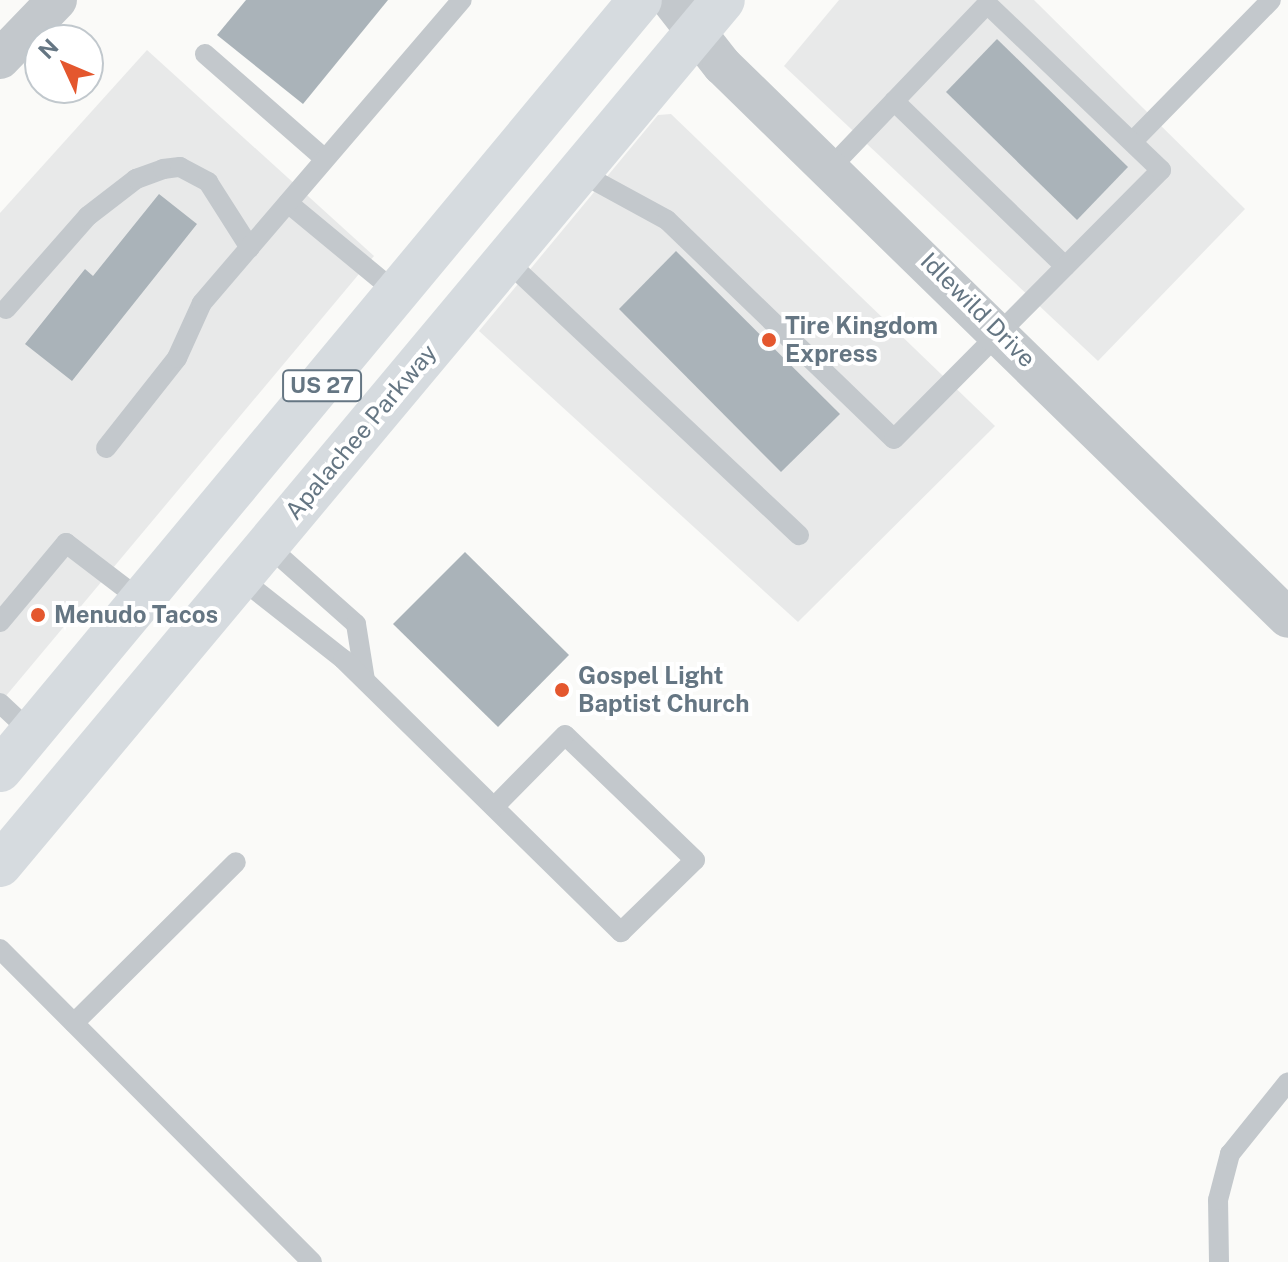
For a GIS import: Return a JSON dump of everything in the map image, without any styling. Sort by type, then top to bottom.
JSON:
[{"type":"main road","name":"US 27","points":[[0,770],[640,0]]},
{"type":"main road","name":"Apalachee Parkway","points":[[0,865],[579,172],[697,11]]},
{"type":"street","points":[[0,59],[57,0]]},
{"type":"street","name":"Idlewild Drive","points":[[697,11],[722,65],[832,166],[1288,618]]},
{"type":"lane","points":[[106,448],[177,358],[202,303],[462,0]]},
{"type":"lane","points":[[1133,141],[1271,0]]},
{"type":"lane","points":[[579,172],[667,220],[894,439],[1003,334],[1065,266],[1161,170],[987,4],[832,166]]},
{"type":"lane","points":[[205,54],[325,159]]},
{"type":"lane","points":[[894,101],[1065,266]]},
{"type":"lane","points":[[6,309],[88,216],[136,179],[163,169],[180,167],[208,182],[250,248]]},
{"type":"lane","points":[[288,203],[398,294]]},
{"type":"lane","points":[[506,260],[799,535]]},
{"type":"lane","points":[[0,622],[66,543],[142,601]]},
{"type":"lane","points":[[267,545],[356,624],[365,680]]},
{"type":"lane","points":[[240,578],[365,680],[494,807],[621,932],[695,860],[565,735],[494,807]]},
{"type":"lane","points":[[0,703],[31,732]]},
{"type":"lane","points":[[74,1023],[236,862]]},
{"type":"lane","points":[[0,949],[312,1262]]},
{"type":"lane","points":[[1219,1262],[1218,1200],[1230,1154],[1288,1082]]},
{"type":"shaded area","points":[[839,0],[1034,0],[1245,209],[1098,361],[784,66]]},
{"type":"shaded area","points":[[147,50],[374,256],[0,703],[0,213],[98,104],[104,104],[104,98]]},
{"type":"shaded area","name":"Tire Kingdom Express","points":[[671,114],[995,426],[798,622],[479,331],[658,115]]},
{"type":"building","points":[[246,0],[388,0],[303,104],[217,35]]},
{"type":"building","points":[[997,39],[1128,167],[1077,220],[946,92]]},
{"type":"building","points":[[159,194],[197,224],[72,381],[25,344],[85,269],[93,276]]},
{"type":"building","points":[[676,251],[840,414],[781,472],[619,309]]},
{"type":"building","points":[[465,552],[569,655],[498,727],[393,624]]},
{"type":"place","name":"Tire Kingdom Express","points":[[769,340]]},
{"type":"place","name":"Menudo Tacos","points":[[38,615]]},
{"type":"place","name":"Gospel Light Baptist Church","points":[[562,690]]}]
